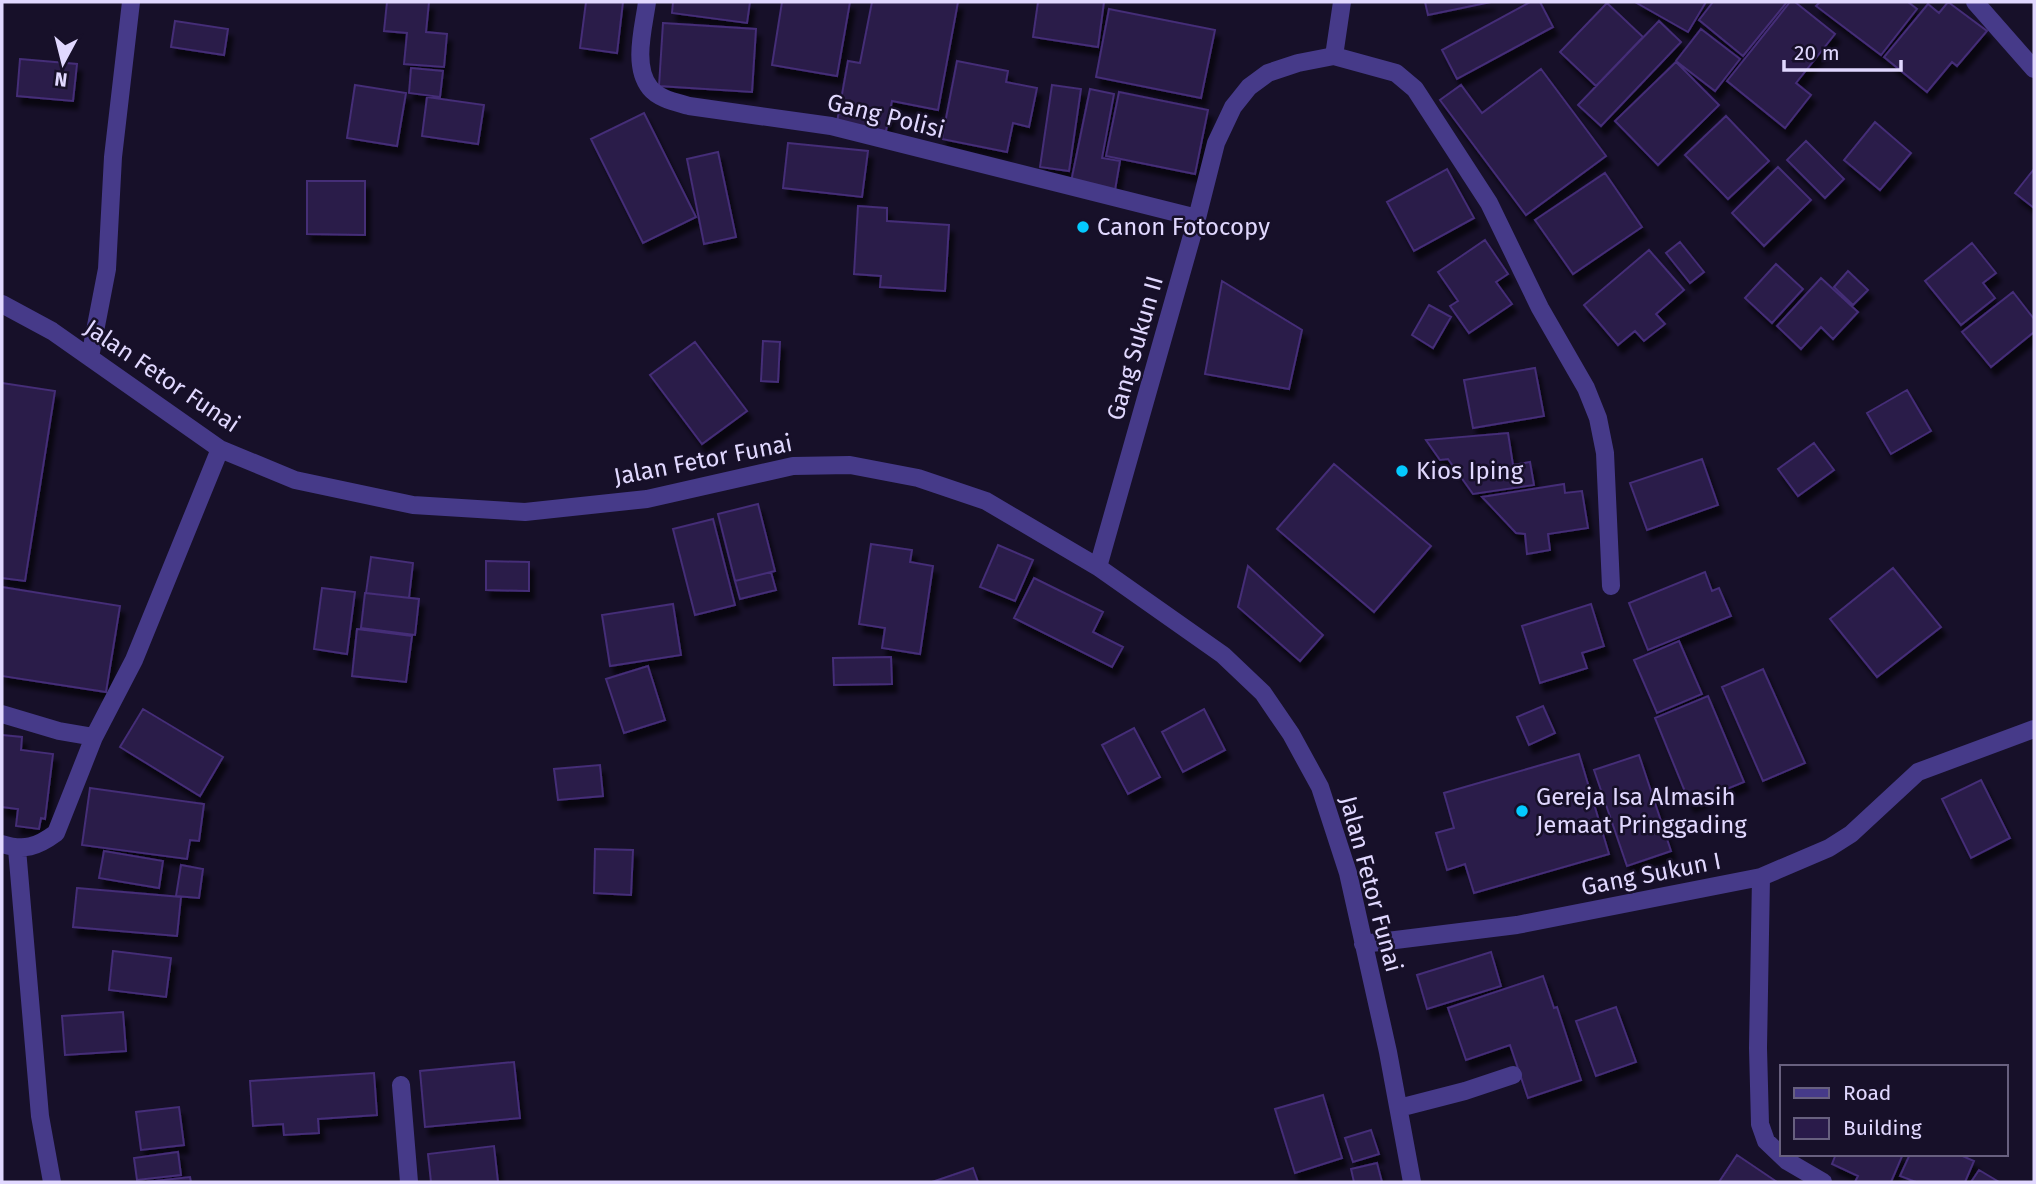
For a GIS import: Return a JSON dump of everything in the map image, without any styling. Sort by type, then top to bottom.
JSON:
[{"type":"street","points":[[90,357],[107,269],[113,157],[131,2]]},
{"type":"street","name":"Gang Polisi","points":[[647,2],[641,52],[642,72],[650,88],[668,100],[689,106],[831,126],[1197,218]]},
{"type":"street","points":[[1342,2],[1334,56],[1396,73],[1415,89],[1489,203],[1539,308],[1575,368],[1598,418],[1605,453],[1611,586]]},
{"type":"street","points":[[1975,2],[2034,69]]},
{"type":"street","name":"Gang Sukun II","points":[[1098,567],[1216,143],[1233,107],[1249,87],[1268,73],[1298,63],[1334,56]]},
{"type":"street","name":"Jalan Fetor Funai","points":[[2,304],[52,331],[220,449],[295,481],[413,505],[525,512],[648,499],[793,466],[850,465],[918,478],[986,502],[1098,567],[1223,655],[1263,693],[1291,734],[1320,787],[1348,873],[1399,1108],[1412,1182]]},
{"type":"street","points":[[51,1182],[40,1116],[9,847],[28,847],[56,833],[94,737],[134,660],[220,449]]},
{"type":"street","points":[[2,714],[59,731],[94,737]]},
{"type":"street","name":"Gang Sukun I","points":[[1363,944],[1517,925],[1761,877],[1829,848],[1851,834],[1918,772],[2034,729]]},
{"type":"street","points":[[1761,877],[1758,1048],[1760,1124],[1766,1142],[1780,1154]]},
{"type":"street","points":[[1399,1108],[1513,1075]]},
{"type":"street","points":[[401,1085],[410,1182]]},
{"type":"street","points":[[1782,1156],[1823,1182]]},
{"type":"building","points":[[387,2],[429,2],[426,32],[447,34],[444,67],[404,64],[407,33],[384,31]]},
{"type":"building","points":[[586,2],[623,2],[617,53],[580,48]]},
{"type":"building","points":[[673,2],[750,2],[747,23],[672,13]]},
{"type":"building","points":[[782,2],[850,2],[837,76],[772,65]]},
{"type":"building","points":[[872,2],[958,2],[938,110],[892,101],[886,131],[837,122],[848,61],[860,63]]},
{"type":"building","points":[[1038,2],[1104,2],[1098,47],[1033,37]]},
{"type":"building","points":[[1425,2],[1491,2],[1428,15]]},
{"type":"building","points":[[1530,2],[1540,2],[1553,27],[1457,79],[1442,50]]},
{"type":"building","points":[[1635,2],[1706,2],[1688,32]]},
{"type":"building","points":[[1713,2],[1787,2],[1743,56],[1699,20]]},
{"type":"building","points":[[1790,2],[1795,2],[1835,34],[1796,83],[1811,95],[1785,128],[1727,81]]},
{"type":"building","points":[[1820,2],[1908,2],[1917,9],[1881,55],[1816,6]]},
{"type":"building","points":[[1948,2],[1987,31],[1957,66],[1952,62],[1927,92],[1884,57],[1928,4],[1939,13]]},
{"type":"building","points":[[1607,3],[1643,37],[1596,86],[1560,52]]},
{"type":"building","points":[[1109,9],[1215,30],[1201,98],[1096,77]]},
{"type":"building","points":[[175,21],[228,29],[224,55],[171,47]]},
{"type":"building","points":[[1659,21],[1681,42],[1601,126],[1578,105]]},
{"type":"building","points":[[663,23],[756,29],[752,92],[659,86]]},
{"type":"building","points":[[1701,29],[1740,59],[1715,91],[1676,61]]},
{"type":"building","points":[[20,59],[77,64],[73,101],[17,96]]},
{"type":"building","points":[[957,61],[1008,71],[1006,82],[1037,88],[1029,127],[1013,123],[1007,152],[942,139]]},
{"type":"building","points":[[1676,62],[1719,105],[1658,165],[1615,121]]},
{"type":"building","points":[[411,68],[443,71],[440,97],[409,93]]},
{"type":"building","points":[[1541,69],[1606,156],[1526,215],[1440,100],[1461,85],[1482,113]]},
{"type":"building","points":[[355,85],[406,93],[397,146],[347,138]]},
{"type":"building","points":[[1052,85],[1081,89],[1069,171],[1040,167]]},
{"type":"building","points":[[1090,89],[1114,94],[1102,158],[1120,161],[1115,190],[1071,182]]},
{"type":"building","points":[[1119,92],[1208,110],[1195,174],[1106,156]]},
{"type":"building","points":[[427,97],[484,105],[478,144],[422,136]]},
{"type":"building","points":[[644,113],[696,217],[643,243],[591,139]]},
{"type":"building","points":[[1726,116],[1769,161],[1728,199],[1685,155]]},
{"type":"building","points":[[1875,122],[1911,153],[1880,190],[1844,160]]},
{"type":"building","points":[[1806,141],[1844,179],[1825,198],[1787,160]]},
{"type":"building","points":[[788,143],[868,151],[862,197],[783,188]]},
{"type":"building","points":[[718,152],[736,237],[704,244],[687,159]]},
{"type":"building","points":[[1778,167],[1811,200],[1764,246],[1732,213]]},
{"type":"building","points":[[1447,169],[1474,218],[1414,251],[1387,202]]},
{"type":"building","points":[[2034,169],[2034,208],[2015,193]]},
{"type":"building","points":[[1605,173],[1642,227],[1573,274],[1535,220]]},
{"type":"building","points":[[307,181],[365,181],[365,235],[307,234]]},
{"type":"building","points":[[858,206],[887,208],[887,221],[949,225],[945,291],[880,287],[881,276],[854,274]]},
{"type":"building","points":[[1485,240],[1508,274],[1496,282],[1512,304],[1469,333],[1450,306],[1458,301],[1438,272]]},
{"type":"building","points":[[1680,242],[1704,272],[1690,283],[1666,253]]},
{"type":"building","points":[[1972,243],[1996,273],[1983,283],[1995,298],[1961,325],[1925,281]]},
{"type":"building","points":[[1649,250],[1684,290],[1656,314],[1665,324],[1644,341],[1635,331],[1618,345],[1584,305]]},
{"type":"building","points":[[1776,264],[1803,289],[1772,323],[1745,298]]},
{"type":"building","points":[[1848,271],[1868,290],[1853,305],[1834,287]]},
{"type":"building","points":[[1821,278],[1858,312],[1833,339],[1821,327],[1801,349],[1777,326]]},
{"type":"building","points":[[1222,281],[1302,330],[1289,389],[1205,374]]},
{"type":"building","points":[[2013,292],[2034,319],[2034,332],[1991,367],[1962,332]]},
{"type":"building","points":[[1429,305],[1451,317],[1433,348],[1412,335]]},
{"type":"building","points":[[763,341],[780,342],[778,382],[761,381]]},
{"type":"building","points":[[695,342],[747,411],[702,444],[650,375]]},
{"type":"building","points":[[1535,368],[1544,416],[1473,428],[1464,380]]},
{"type":"building","points":[[2,383],[55,391],[25,581],[2,578]]},
{"type":"building","points":[[1907,390],[1931,431],[1891,454],[1867,413]]},
{"type":"building","points":[[1508,433],[1513,465],[1530,462],[1534,485],[1473,494],[1448,459],[1440,460],[1426,440]]},
{"type":"building","points":[[1814,443],[1834,470],[1798,496],[1778,469]]},
{"type":"building","points":[[1702,459],[1718,505],[1647,530],[1630,483]]},
{"type":"building","points":[[1334,464],[1431,546],[1374,612],[1277,529]]},
{"type":"building","points":[[1564,484],[1565,493],[1582,491],[1588,528],[1548,534],[1550,550],[1527,554],[1525,534],[1516,533],[1482,497]]},
{"type":"building","points":[[758,504],[775,571],[735,581],[718,514]]},
{"type":"building","points":[[713,519],[735,605],[695,615],[673,529]]},
{"type":"building","points":[[871,544],[912,550],[910,562],[933,566],[920,654],[882,648],[885,628],[859,624]]},
{"type":"building","points":[[998,545],[1033,560],[1015,601],[980,587]]},
{"type":"building","points":[[371,557],[413,563],[409,598],[366,593]]},
{"type":"building","points":[[486,561],[529,562],[529,591],[486,590]]},
{"type":"building","points":[[1248,566],[1323,635],[1300,661],[1238,607]]},
{"type":"building","points":[[1893,568],[1941,627],[1877,677],[1830,619]]},
{"type":"building","points":[[771,572],[776,590],[740,599],[735,581]]},
{"type":"building","points":[[1705,572],[1712,591],[1719,588],[1731,616],[1648,650],[1629,603]]},
{"type":"building","points":[[1034,578],[1103,612],[1093,632],[1123,647],[1112,667],[1014,618]]},
{"type":"building","points":[[2,587],[120,606],[106,692],[2,676]]},
{"type":"building","points":[[322,588],[355,592],[347,654],[314,649]]},
{"type":"building","points":[[365,593],[419,599],[415,635],[361,628]]},
{"type":"building","points":[[673,604],[681,655],[610,666],[602,615]]},
{"type":"building","points":[[1591,604],[1604,646],[1582,653],[1587,668],[1540,683],[1522,626]]},
{"type":"building","points":[[357,629],[412,636],[406,682],[352,676]]},
{"type":"building","points":[[1679,641],[1702,694],[1657,713],[1634,660]]},
{"type":"building","points":[[891,657],[892,684],[834,685],[833,658]]},
{"type":"building","points":[[648,666],[665,720],[624,733],[606,679]]},
{"type":"building","points":[[1763,669],[1805,763],[1763,781],[1722,687]]},
{"type":"building","points":[[1708,696],[1744,782],[1690,804],[1655,718]]},
{"type":"building","points":[[1543,706],[1555,733],[1529,745],[1517,717]]},
{"type":"building","points":[[143,709],[223,757],[200,796],[120,747]]},
{"type":"building","points":[[1204,709],[1225,750],[1183,772],[1162,732]]},
{"type":"building","points":[[1134,728],[1160,777],[1128,794],[1102,745]]},
{"type":"building","points":[[2,735],[22,737],[21,750],[53,754],[45,819],[41,818],[39,829],[16,826],[18,809],[2,807]]},
{"type":"building","name":"Gereja Isa Almasih Jemaat Pringgading","points":[[1579,754],[1609,854],[1474,893],[1465,864],[1447,870],[1436,833],[1454,828],[1444,793]]},
{"type":"building","points":[[1639,755],[1671,851],[1627,866],[1594,770]]},
{"type":"building","points":[[600,765],[603,796],[558,800],[554,769]]},
{"type":"building","points":[[1981,780],[2010,838],[1971,858],[1942,799]]},
{"type":"building","points":[[90,788],[204,804],[199,841],[190,840],[187,859],[82,845]]},
{"type":"building","points":[[595,849],[633,850],[631,895],[594,893]]},
{"type":"building","points":[[104,851],[163,861],[159,888],[99,878]]},
{"type":"building","points":[[181,865],[203,869],[199,898],[176,896]]},
{"type":"building","points":[[77,888],[181,897],[177,936],[73,927]]},
{"type":"building","points":[[113,951],[171,958],[166,997],[109,990]]},
{"type":"building","points":[[1491,952],[1501,986],[1427,1009],[1417,975]]},
{"type":"building","points":[[1543,976],[1554,1008],[1557,1007],[1581,1080],[1528,1098],[1510,1045],[1466,1060],[1448,1008]]},
{"type":"building","points":[[1616,1007],[1636,1062],[1596,1076],[1576,1021]]},
{"type":"building","points":[[123,1012],[126,1051],[65,1055],[62,1016]]},
{"type":"building","points":[[514,1062],[520,1118],[425,1127],[420,1071]]},
{"type":"building","points":[[374,1073],[377,1115],[318,1119],[319,1133],[284,1135],[283,1124],[253,1126],[250,1081]]},
{"type":"building","points":[[1323,1095],[1342,1158],[1295,1173],[1275,1109]]},
{"type":"building","points":[[179,1107],[184,1145],[141,1150],[136,1112]]},
{"type":"building","points":[[1371,1130],[1379,1154],[1353,1162],[1345,1138]]},
{"type":"building","points":[[494,1146],[498,1182],[431,1182],[428,1154]]},
{"type":"building","points":[[178,1152],[181,1175],[137,1180],[134,1158]]},
{"type":"building","points":[[1737,1155],[1777,1182],[1719,1182]]},
{"type":"building","points":[[1835,1156],[1902,1156],[1891,1182],[1855,1182],[1858,1176],[1832,1164]]},
{"type":"building","points":[[1909,1156],[1963,1156],[1974,1161],[1965,1182],[1916,1182],[1900,1176]]},
{"type":"building","points":[[1377,1163],[1382,1182],[1354,1182],[1351,1169]]},
{"type":"building","points":[[973,1168],[978,1182],[932,1182]]},
{"type":"building","points":[[1979,1170],[1999,1182],[1971,1182]]},
{"type":"building","points":[[190,1177],[191,1182],[146,1182]]},
{"type":"place","name":"Canon Fotocopy","points":[[1083,227]]},
{"type":"place","name":"Kios Iping","points":[[1402,471]]},
{"type":"place","name":"Gereja Isa Almasih Jemaat Pringgading","points":[[1522,811]]}]
